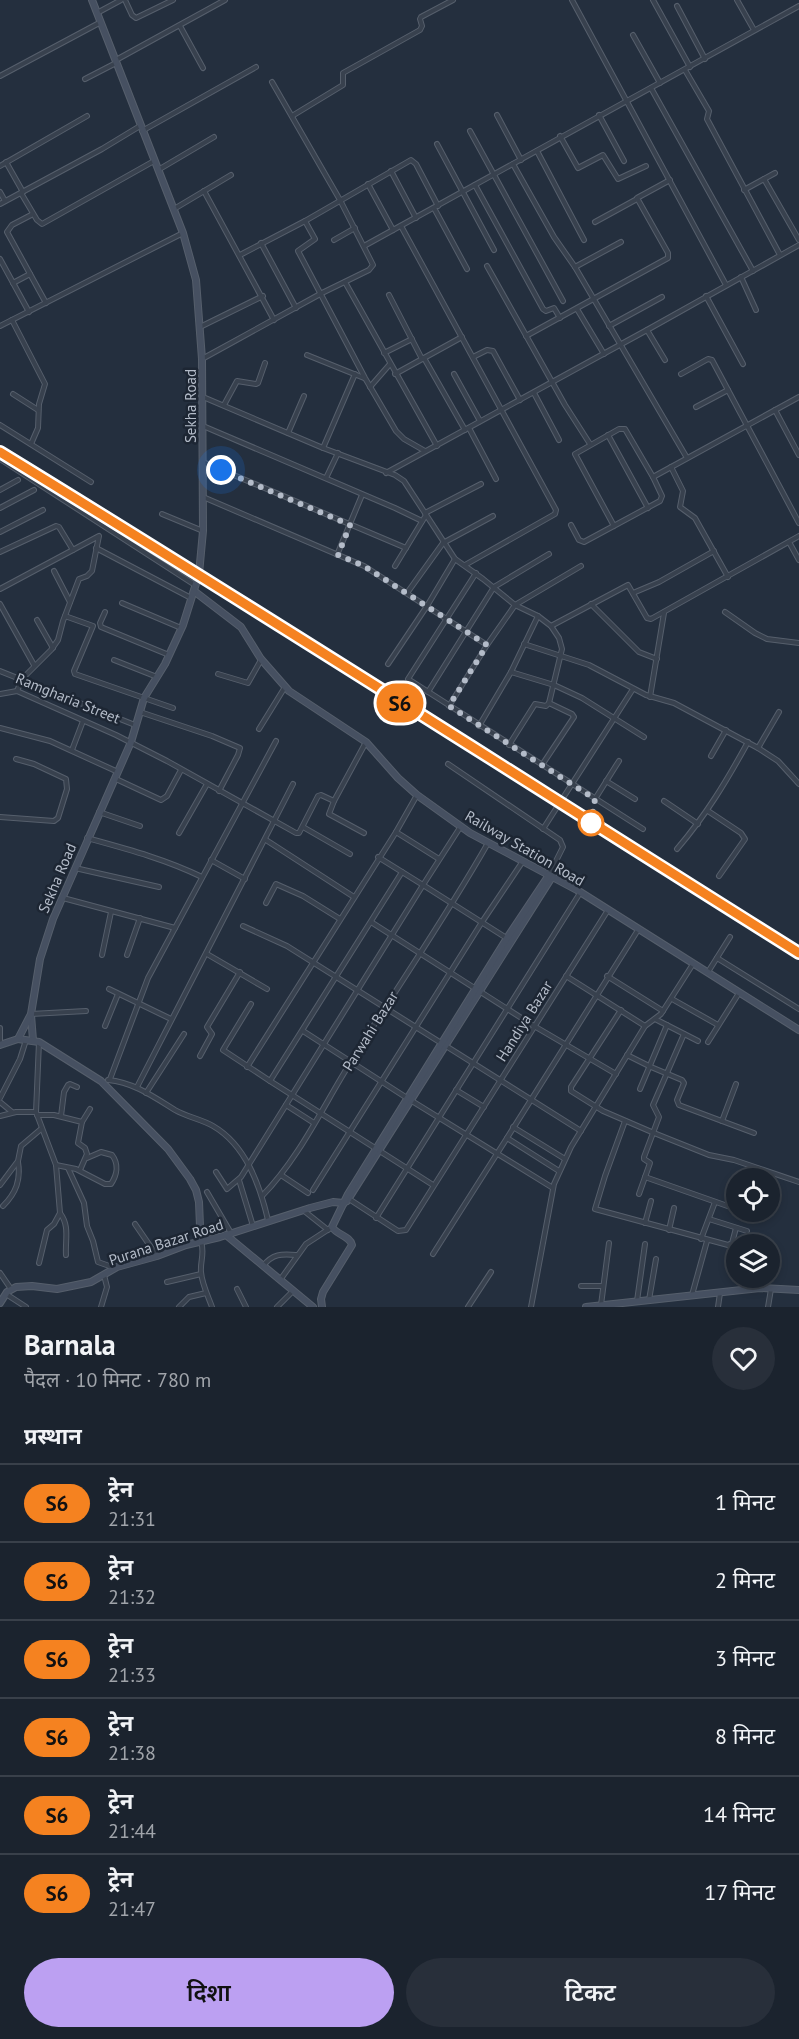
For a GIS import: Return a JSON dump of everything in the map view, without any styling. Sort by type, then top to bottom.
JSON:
[{"type":"street","name":"Sekha Road","points":[[33,1041],[31,1014],[40,959],[53,919],[131,742],[144,698],[169,655],[181,628],[199,574],[203,531],[202,359],[196,280],[183,233],[93,0]]},
{"type":"street","points":[[97,13],[123,0],[132,15],[138,18],[173,0]]},
{"type":"street","points":[[85,79],[225,0]]},
{"type":"street","points":[[292,116],[343,85],[342,73],[420,30],[422,17],[453,0]]},
{"type":"street","points":[[572,0],[726,285]]},
{"type":"street","points":[[653,0],[690,67]]},
{"type":"street","points":[[737,0],[754,30]]},
{"type":"street","points":[[677,6],[705,59]]},
{"type":"street","points":[[364,246],[799,6]]},
{"type":"street","points":[[0,76],[101,22]]},
{"type":"street","points":[[180,26],[203,68]]},
{"type":"street","points":[[633,35],[660,83]]},
{"type":"street","points":[[0,204],[256,67]]},
{"type":"street","points":[[685,70],[709,111],[707,119],[780,255]]},
{"type":"street","points":[[202,359],[373,267],[340,200],[272,82]]},
{"type":"street","points":[[651,88],[753,271]]},
{"type":"street","points":[[497,115],[521,160]]},
{"type":"street","points":[[599,115],[624,160]]},
{"type":"street","points":[[0,166],[87,116]]},
{"type":"street","points":[[470,131],[563,301]]},
{"type":"street","points":[[560,136],[578,168],[603,155],[618,179],[646,166]]},
{"type":"street","points":[[158,170],[214,137]]},
{"type":"street","points":[[437,144],[494,250]]},
{"type":"street","points":[[537,151],[584,240]]},
{"type":"street","points":[[240,255],[413,160],[467,269]]},
{"type":"street","points":[[6,162],[33,214],[42,224],[154,161]]},
{"type":"street","points":[[513,164],[554,237],[575,267],[687,458]]},
{"type":"street","points":[[391,171],[416,218]]},
{"type":"street","points":[[744,190],[775,173]]},
{"type":"street","points":[[173,209],[231,175]]},
{"type":"street","points":[[386,472],[534,393],[753,271],[799,242],[764,179]]},
{"type":"street","points":[[595,222],[670,180]]},
{"type":"street","points":[[368,184],[393,230]]},
{"type":"street","points":[[475,185],[543,309],[546,311],[554,308],[560,318]]},
{"type":"street","points":[[204,191],[274,320]]},
{"type":"street","points":[[0,192],[5,201]]},
{"type":"street","points":[[526,336],[668,258],[668,253],[637,199]]},
{"type":"street","points":[[33,214],[8,229],[7,234],[46,303]]},
{"type":"street","points":[[304,221],[315,239],[298,250],[365,378],[396,430],[404,439],[426,451]]},
{"type":"street","points":[[401,226],[556,511],[465,565]]},
{"type":"street","points":[[334,240],[355,228]]},
{"type":"street","points":[[0,326],[183,233]]},
{"type":"street","points":[[0,237],[7,234]]},
{"type":"street","points":[[575,267],[621,242]]},
{"type":"street","points":[[261,243],[296,308]]},
{"type":"street","points":[[0,259],[29,312]]},
{"type":"street","points":[[488,266],[526,336],[590,444]]},
{"type":"street","points":[[14,283],[30,274]]},
{"type":"street","points":[[741,277],[756,310]]},
{"type":"street","points":[[345,282],[437,446]]},
{"type":"street","points":[[389,295],[423,358],[496,479]]},
{"type":"street","points":[[200,327],[262,296]]},
{"type":"street","points":[[706,296],[743,364]]},
{"type":"street","points":[[609,326],[662,297]]},
{"type":"street","points":[[577,309],[604,354]]},
{"type":"street","points":[[12,320],[45,382],[38,428],[31,444]]},
{"type":"street","points":[[647,330],[664,360]]},
{"type":"street","points":[[395,374],[462,336]]},
{"type":"street","points":[[384,353],[412,339]]},
{"type":"street","points":[[473,357],[487,350],[493,351],[520,400]]},
{"type":"street","points":[[307,355],[365,378]]},
{"type":"street","points":[[681,374],[711,359],[799,523]]},
{"type":"street","points":[[224,405],[237,381],[258,383],[265,363]]},
{"type":"street","points":[[370,387],[390,364]]},
{"type":"street","points":[[323,448],[355,374]]},
{"type":"street","points":[[454,374],[480,421]]},
{"type":"street","points":[[696,406],[728,390]]},
{"type":"street","points":[[534,393],[559,440]]},
{"type":"street","points":[[13,394],[39,410]]},
{"type":"street","points":[[288,433],[304,396]]},
{"type":"street","points":[[653,477],[799,396]]},
{"type":"street","points":[[202,397],[400,478],[407,484],[455,559],[515,605],[538,616],[551,626],[560,641],[561,654],[549,703],[546,706],[536,704],[533,706],[508,745]]},
{"type":"street","points":[[775,410],[797,446],[799,455]]},
{"type":"street","points":[[0,425],[92,482]]},
{"type":"street","points":[[203,426],[422,521]]},
{"type":"street","points":[[571,525],[582,542],[614,526],[648,508],[662,498],[626,429],[619,429],[575,454],[614,526]]},
{"type":"street","points":[[608,435],[648,508]]},
{"type":"street","points":[[326,478],[338,453]]},
{"type":"street","points":[[0,459],[195,588]]},
{"type":"street","points":[[202,462],[406,548]]},
{"type":"street","points":[[671,467],[684,491],[679,504],[680,508],[695,518],[728,577]]},
{"type":"street","points":[[0,489],[18,480]]},
{"type":"street","points":[[395,566],[425,514],[481,484]]},
{"type":"street","points":[[0,508],[34,490]]},
{"type":"street","points":[[338,555],[362,495]]},
{"type":"street","points":[[202,497],[364,566],[487,645]]},
{"type":"street","points":[[0,532],[43,510]]},
{"type":"street","points":[[162,514],[203,531]]},
{"type":"street","points":[[407,593],[443,543],[493,516]]},
{"type":"street","points":[[17,690],[22,679],[58,640],[65,615],[80,579],[92,571],[102,525]]},
{"type":"street","points":[[0,552],[56,526],[59,527],[73,550]]},
{"type":"street","points":[[0,590],[99,536]]},
{"type":"street","points":[[551,626],[628,585],[647,619],[664,612],[799,536]]},
{"type":"street","points":[[789,542],[799,560]]},
{"type":"street","points":[[96,548],[191,598]]},
{"type":"street","points":[[633,593],[714,551]]},
{"type":"street","points":[[428,692],[494,587],[549,554]]},
{"type":"street","points":[[388,664],[455,559]]},
{"type":"street","points":[[449,706],[515,605],[581,566]]},
{"type":"street","points":[[54,571],[70,602]]},
{"type":"street","points":[[476,573],[408,677],[409,680],[644,830]]},
{"type":"street","name":"Railway Station Road","points":[[195,588],[241,627],[261,659],[285,687],[366,742],[398,778],[417,795],[488,843],[608,910]]},
{"type":"street","points":[[122,603],[181,628]]},
{"type":"street","points":[[0,604],[34,665]]},
{"type":"street","points":[[591,604],[639,652],[657,659]]},
{"type":"street","points":[[105,612],[100,623],[101,627],[169,655]]},
{"type":"street","points":[[650,697],[664,612]]},
{"type":"street","points":[[725,612],[767,639],[799,643]]},
{"type":"street","points":[[65,615],[93,626],[74,671],[75,674],[173,708]]},
{"type":"street","points":[[479,726],[511,672],[538,616]]},
{"type":"street","points":[[37,620],[53,648]]},
{"type":"street","points":[[524,644],[561,654],[598,669],[650,697],[674,703],[758,748],[782,764],[799,784]]},
{"type":"street","points":[[218,674],[249,683],[261,659]]},
{"type":"street","points":[[114,660],[157,677]]},
{"type":"street","name":"Ramgharia Street","points":[[0,671],[135,725]]},
{"type":"street","points":[[511,672],[554,685],[582,698],[644,737]]},
{"type":"street","points":[[259,729],[285,687]]},
{"type":"street","points":[[543,829],[633,689]]},
{"type":"street","points":[[0,694],[17,690],[131,742],[296,833],[299,833],[303,827],[318,796],[321,795],[334,801]]},
{"type":"street","points":[[543,765],[574,717],[549,703]]},
{"type":"street","points":[[140,712],[212,736],[240,748],[219,791]]},
{"type":"street","points":[[758,748],[779,712]]},
{"type":"street","points":[[72,750],[83,720]]},
{"type":"street","points":[[0,736],[1,728],[50,741],[72,750],[161,800],[167,796],[181,770]]},
{"type":"street","points":[[711,756],[726,730]]},
{"type":"street","points":[[110,1079],[148,978],[276,741]]},
{"type":"street","points":[[364,833],[328,812],[366,742]]},
{"type":"street","points":[[677,849],[723,789],[748,742]]},
{"type":"street","points":[[0,817],[54,821],[58,818],[67,789],[66,778],[16,759]]},
{"type":"street","points":[[595,799],[619,761]]},
{"type":"street","points":[[280,1280],[297,1255],[311,1240],[330,1228],[550,876],[561,851],[560,840],[448,764]]},
{"type":"street","points":[[606,781],[635,799]]},
{"type":"street","points":[[179,834],[207,784]]},
{"type":"street","points":[[137,1087],[293,784]]},
{"type":"street","points":[[247,1067],[378,857],[396,832],[417,795]]},
{"type":"street","points":[[664,801],[698,824]]},
{"type":"street","points":[[708,811],[741,833],[745,839],[719,876]]},
{"type":"street","points":[[99,812],[140,826]]},
{"type":"street","points":[[216,1172],[226,1189],[239,1180],[461,826]]},
{"type":"street","points":[[303,827],[350,854]]},
{"type":"street","points":[[396,832],[439,859]]},
{"type":"street","points":[[87,838],[168,862],[202,877]]},
{"type":"street","points":[[266,840],[354,897]]},
{"type":"street","name":"Parwahi Bazar","points":[[262,1196],[281,1176],[296,1155],[351,1061],[488,843]]},
{"type":"street","points":[[378,857],[509,940]]},
{"type":"street","points":[[212,860],[245,879]]},
{"type":"street","points":[[313,1190],[523,861]]},
{"type":"street","points":[[74,868],[159,887]]},
{"type":"street","points":[[270,1081],[402,872]]},
{"type":"street","points":[[266,903],[276,884],[303,896],[340,919]]},
{"type":"street","points":[[347,1201],[376,1218],[580,893]]},
{"type":"street","points":[[62,897],[175,928]]},
{"type":"street","points":[[608,910],[799,1030]]},
{"type":"street","name":"Handiya Bazar","points":[[376,1218],[398,1231],[406,1230],[608,910]]},
{"type":"street","points":[[102,955],[111,912]]},
{"type":"street","points":[[128,954],[140,918]]},
{"type":"street","points":[[371,922],[534,1026],[616,1074]]},
{"type":"street","points":[[243,926],[287,946],[581,1131]]},
{"type":"street","points":[[433,1254],[638,930]]},
{"type":"street","points":[[708,973],[730,937]]},
{"type":"street","points":[[207,954],[267,989]]},
{"type":"street","points":[[717,958],[799,1009]]},
{"type":"street","points":[[531,1307],[553,1188],[559,1171],[645,1026],[663,1011],[693,964]]},
{"type":"street","points":[[200,1056],[212,1035],[207,1027],[240,972]]},
{"type":"street","points":[[566,976],[645,1026]]},
{"type":"street","points":[[607,976],[663,1011]]},
{"type":"street","points":[[109,989],[171,1019]]},
{"type":"street","points":[[708,1042],[740,992]]},
{"type":"street","points":[[105,1026],[118,994]]},
{"type":"street","points":[[672,999],[718,1026]]},
{"type":"street","points":[[251,1004],[224,1049],[247,1067],[293,1094],[433,1185]]},
{"type":"street","points":[[621,1010],[571,1089],[595,1107],[654,1134],[709,1155],[734,1160],[756,1168]]},
{"type":"street","points":[[31,1014],[86,1011]]},
{"type":"street","name":"Sekha Road","points":[[18,1039],[31,1014]]},
{"type":"street","points":[[655,1019],[698,1041]]},
{"type":"street","points":[[640,1089],[651,1068],[667,1025]]},
{"type":"street","points":[[0,1028],[0,1045],[18,1039],[33,1041],[101,1081],[168,1149],[196,1190],[204,1241],[201,1274],[212,1307]]},
{"type":"street","points":[[303,1031],[553,1188]]},
{"type":"street","points":[[146,1093],[184,1034]]},
{"type":"street","points":[[639,1194],[650,1162],[643,1158],[654,1134],[659,1115],[653,1105],[684,1034]]},
{"type":"street","points":[[12,1113],[0,1100],[20,1059],[33,1041]]},
{"type":"street","points":[[33,1041],[36,1114],[56,1165],[60,1213],[66,1228],[66,1255]]},
{"type":"street","points":[[627,1055],[651,1068],[684,1081],[677,1100],[679,1105],[754,1133]]},
{"type":"street","points":[[101,1081],[110,1079],[137,1087],[178,1112],[221,1131],[238,1148],[248,1164],[262,1196],[268,1220]]},
{"type":"street","points":[[722,1121],[736,1084]]},
{"type":"street","points":[[61,1116],[64,1092],[68,1085],[77,1087]]},
{"type":"street","points":[[456,1090],[484,1107]]},
{"type":"street","points":[[286,1105],[314,1123]]},
{"type":"street","points":[[87,1158],[86,1150],[78,1143],[82,1122],[90,1109]]},
{"type":"street","points":[[0,1116],[12,1113],[51,1114],[82,1122]]},
{"type":"street","points":[[625,1121],[594,1208],[707,1241],[730,1245],[736,1228]]},
{"type":"street","points":[[513,1127],[565,1159]]},
{"type":"street","points":[[3,1206],[12,1196],[19,1182],[18,1161],[21,1146],[41,1129]]},
{"type":"street","points":[[507,1138],[559,1171]]},
{"type":"street","points":[[56,1165],[80,1170],[108,1185],[113,1181],[116,1164],[112,1155],[100,1152],[87,1158],[80,1170]]},
{"type":"street","points":[[0,1185],[18,1161]]},
{"type":"street","points":[[67,1167],[84,1203],[87,1226],[98,1262],[115,1268]]},
{"type":"street","points":[[281,1176],[308,1193]]},
{"type":"street","points":[[780,1176],[799,1182]]},
{"type":"street","points":[[645,1177],[726,1206]]},
{"type":"street","points":[[239,1180],[253,1226]]},
{"type":"street","points":[[207,1191],[229,1234],[262,1267],[312,1307]]},
{"type":"street","name":"Purana Bazar Road","points":[[4,1297],[25,1286],[57,1289],[91,1282],[115,1268],[157,1257],[268,1220],[333,1202],[347,1201]]},
{"type":"street","points":[[645,1223],[651,1201]]},
{"type":"street","points":[[701,1239],[715,1203]]},
{"type":"street","points":[[669,1230],[674,1208]]},
{"type":"street","points":[[303,1210],[350,1240],[352,1245],[324,1292],[321,1299],[322,1307]]},
{"type":"street","points":[[39,1263],[47,1230],[60,1213]]},
{"type":"street","points":[[709,1219],[747,1231]]},
{"type":"street","points":[[135,1224],[157,1257]]},
{"type":"street","points":[[692,1295],[707,1241]]},
{"type":"street","points":[[601,1305],[609,1243]]},
{"type":"street","points":[[637,1301],[645,1244]]},
{"type":"street","points":[[262,1267],[269,1258],[275,1255],[297,1255]]},
{"type":"street","points":[[649,1300],[656,1259]]},
{"type":"street","points":[[468,1307],[491,1272]]},
{"type":"street","points":[[0,1273],[4,1297],[26,1307]]},
{"type":"street","points":[[167,1282],[201,1274]]},
{"type":"street","points":[[102,1307],[107,1287],[104,1275]]},
{"type":"street","points":[[581,1286],[603,1286]]},
{"type":"street","points":[[237,1289],[246,1307]]},
{"type":"street","points":[[768,1307],[771,1289]]},
{"type":"street","points":[[586,1307],[720,1292],[799,1290]]},
{"type":"street","points":[[277,1307],[293,1291]]},
{"type":"street","points":[[718,1307],[720,1292]]},
{"type":"street","points":[[179,1307],[189,1297],[206,1293]]},
{"type":"railway","points":[[0,453],[799,953]]},
{"type":"train","name":"S6","points":[[0,452],[199,574],[344,668],[799,953]]},
{"type":"route","points":[[221,470],[350,525],[338,555],[364,566],[487,645],[449,706],[595,799],[591,823]]}]
